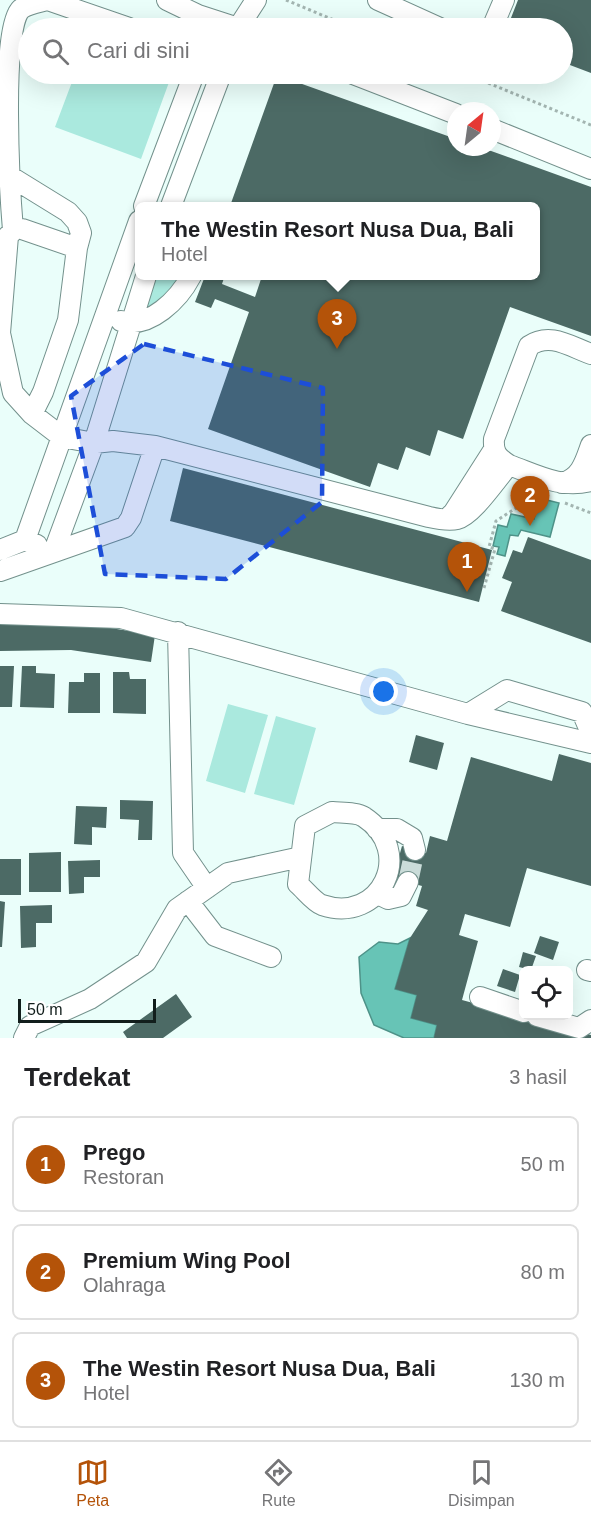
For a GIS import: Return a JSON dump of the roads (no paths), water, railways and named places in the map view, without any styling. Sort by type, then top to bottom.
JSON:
[{"type":"lane","points":[[13,230],[8,175],[7,66],[12,22],[21,8],[48,0],[100,18]]},
{"type":"lane","points":[[167,0],[203,18]]},
{"type":"lane","points":[[244,18],[256,0]]},
{"type":"lane","points":[[378,0],[418,18]]},
{"type":"lane","points":[[496,18],[504,0]]},
{"type":"lane","points":[[146,202],[190,84]]},
{"type":"lane","points":[[153,183],[174,197],[216,84]]},
{"type":"lane","points":[[378,84],[447,111]]},
{"type":"lane","points":[[501,133],[591,169]]},
{"type":"lane","points":[[8,175],[68,212],[77,222],[81,233],[68,320],[44,392],[32,414]]},
{"type":"lane","points":[[77,248],[22,229],[13,230],[8,236],[0,333],[13,393],[32,414],[62,437],[94,443],[113,441],[155,446],[429,518],[446,520],[458,519],[468,513],[509,465]]},
{"type":"lane","points":[[25,540],[135,233]]},
{"type":"lane","points":[[54,551],[94,443],[130,323],[146,280]]},
{"type":"lane","points":[[106,316],[130,323],[159,313],[184,289],[189,280]]},
{"type":"lane","points":[[446,520],[454,512],[493,451],[494,439],[529,346],[539,340],[549,338],[591,354]]},
{"type":"lane","points":[[560,492],[583,468],[591,445]]},
{"type":"lane","points":[[0,571],[125,527],[131,518],[155,446]]},
{"type":"lane","points":[[493,451],[499,459],[560,492]]},
{"type":"lane","points":[[560,492],[577,484],[591,481]]},
{"type":"lane","points":[[0,550],[25,540],[54,551]]},
{"type":"lane","points":[[0,614],[121,618],[468,714],[591,742]]},
{"type":"lane","points":[[178,632],[183,853],[207,888]]},
{"type":"lane","points":[[468,714],[507,690],[582,712],[591,734]]},
{"type":"lane","points":[[332,812],[363,816],[377,829],[385,837],[391,867],[378,894],[351,909],[321,905],[298,884],[300,857],[305,826],[332,812]]},
{"type":"lane","points":[[377,829],[397,829],[412,838],[415,850]]},
{"type":"lane","points":[[24,1038],[30,1026],[90,999],[146,962],[177,909],[228,873],[300,857]]},
{"type":"lane","points":[[378,894],[388,899],[401,896],[408,882]]},
{"type":"lane","points":[[188,901],[214,936],[271,957]]},
{"type":"lane","points":[[480,997],[519,1010]]},
{"type":"lane","points":[[551,1020],[579,1028],[591,1020]]},
{"type":"tunnel","points":[[408,882],[415,850]]},
{"type":"place","name":"The Westin Resort Nusa Dua, Bali","points":[[337,349]]},
{"type":"place","name":"Premium Wing Pool","points":[[530,526]]},
{"type":"place","name":"Prego","points":[[467,592]]}]
